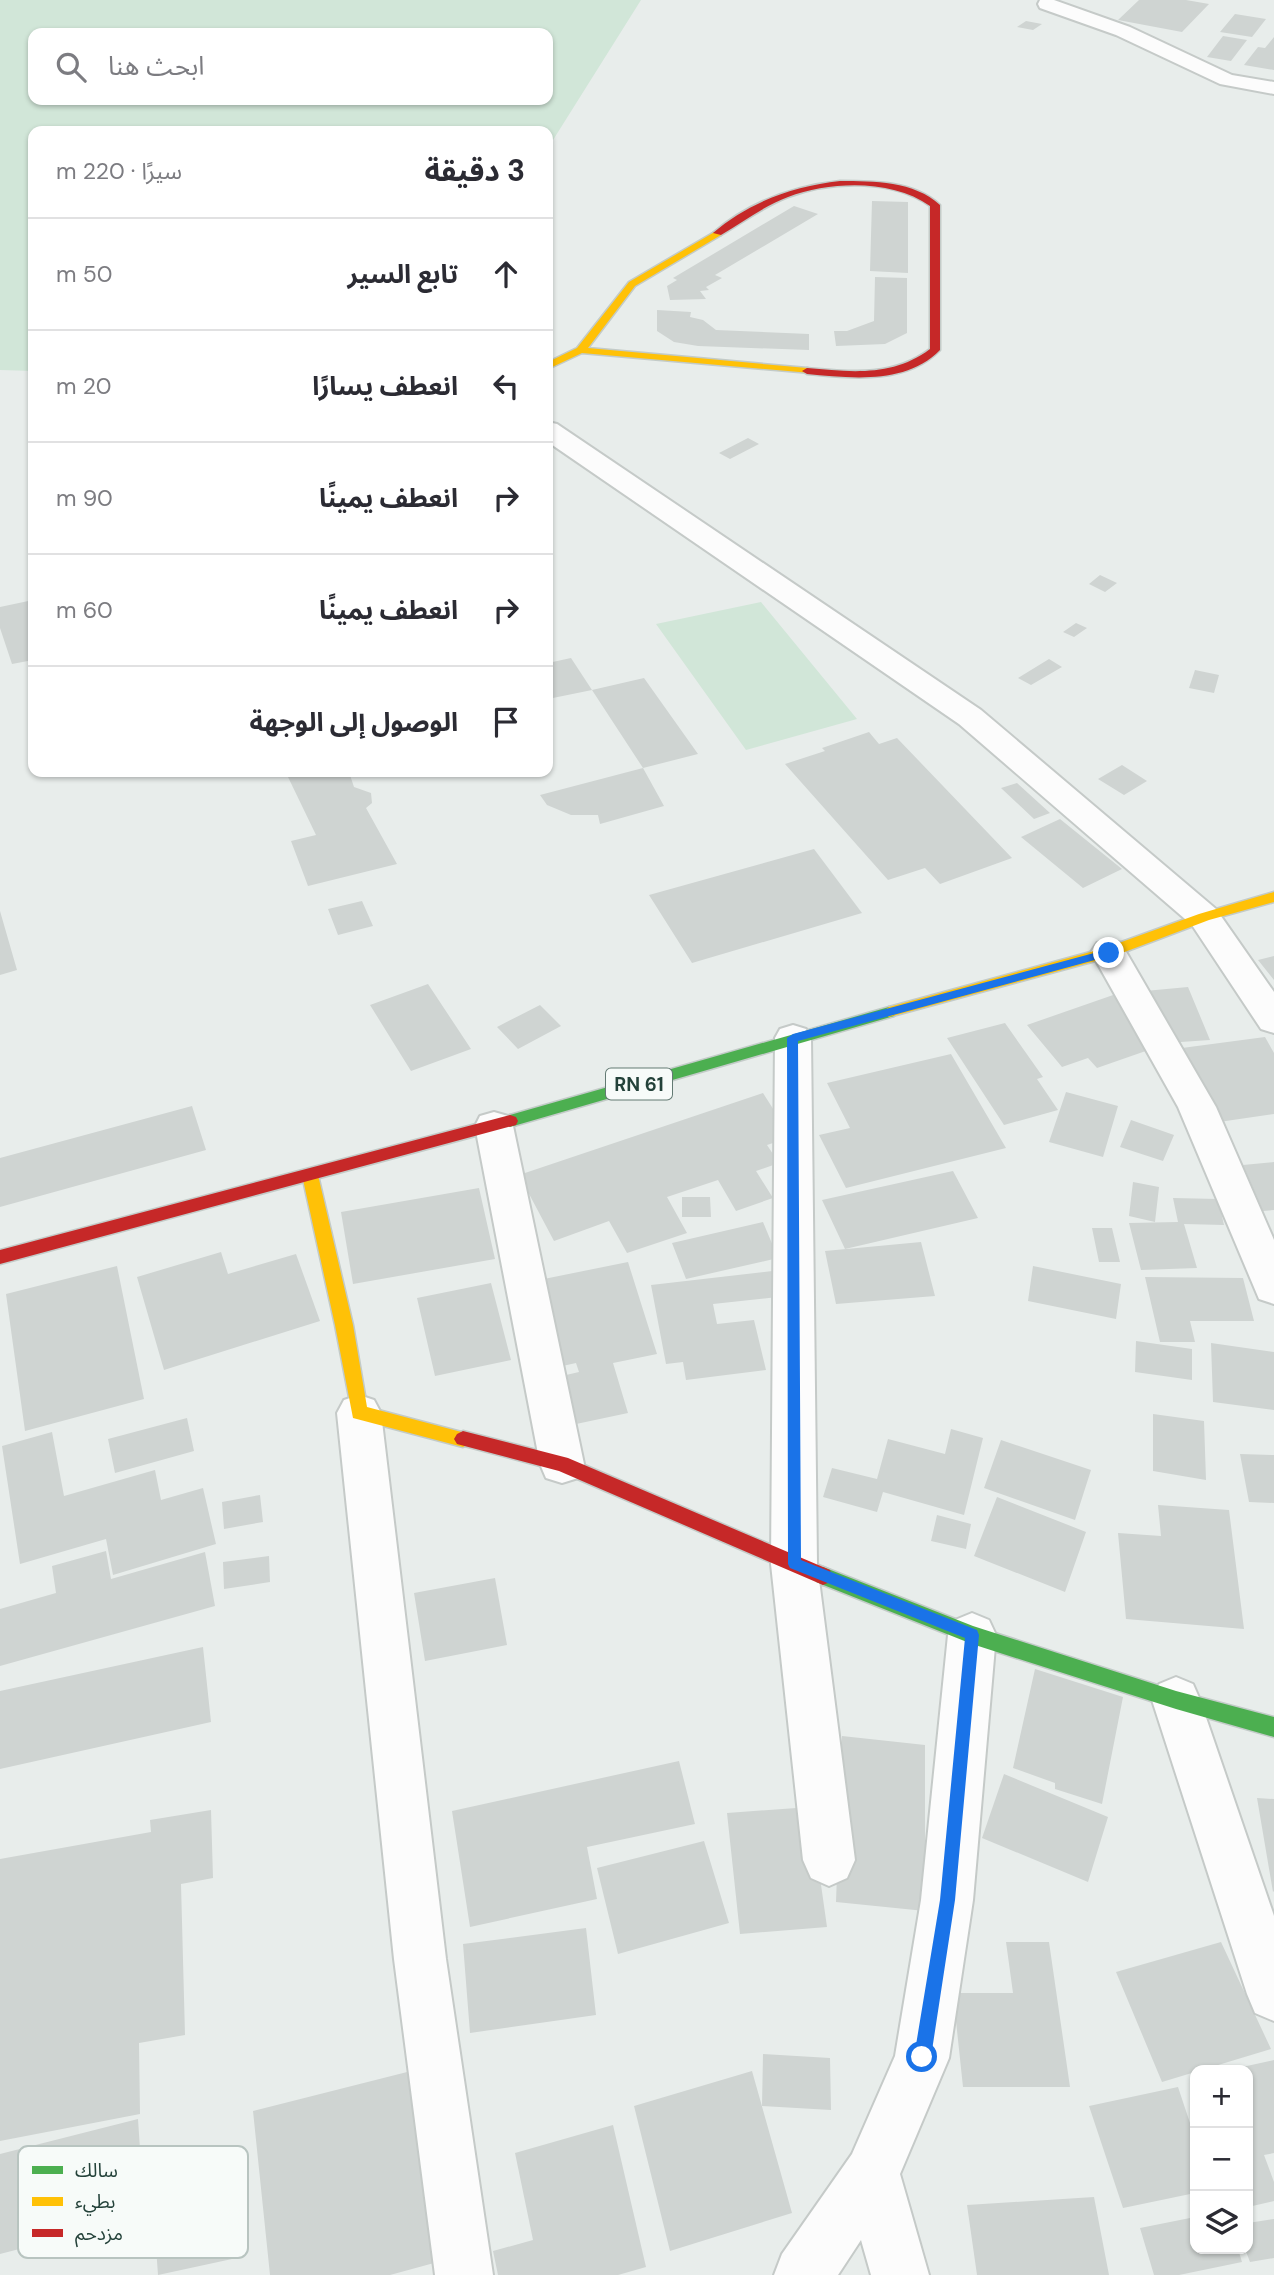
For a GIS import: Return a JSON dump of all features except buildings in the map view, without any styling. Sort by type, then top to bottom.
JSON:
[{"type":"street","points":[[1047,4],[1123,31],[1227,80],[1274,88]]},
{"type":"street","points":[[553,364],[580,350],[632,284],[784,195],[804,188],[876,186],[922,192],[931,197],[936,205],[935,350],[924,362],[877,374],[849,375],[580,350]]},
{"type":"street","points":[[553,433],[970,717],[1204,917],[1274,1020]]},
{"type":"street","name":"RN 61","points":[[0,1257],[494,1126],[793,1038],[1109,953],[1204,917],[1274,897]]},
{"type":"street","points":[[1109,953],[1197,1107],[1274,1287]]},
{"type":"street","points":[[793,1038],[794,1564],[829,1860]]},
{"type":"street","points":[[494,1126],[562,1464]]},
{"type":"street","points":[[310,1175],[344,1325],[359,1413],[420,1959],[464,2275]]},
{"type":"street","points":[[359,1413],[562,1464],[794,1564],[972,1635],[1177,1700],[1274,1727]]},
{"type":"street","points":[[803,2275],[872,2174],[922,2057],[947,1900],[972,1635]]},
{"type":"street","points":[[1177,1700],[1274,1994]]},
{"type":"street","points":[[872,2174],[900,2275]]},
{"type":"green space","points":[[0,0],[641,0],[553,140],[553,126],[28,126],[28,371],[0,370]]},
{"type":"green space","points":[[761,602],[857,719],[746,750],[656,624]]},
{"type":"traffic: fast","points":[[510,1121],[889,1012]]},
{"type":"traffic: fast","points":[[823,1576],[972,1635],[1176,1700],[1274,1727]]},
{"type":"traffic: slow","points":[[581,350],[632,284],[718,233]]},
{"type":"traffic: slow","points":[[553,364],[581,350],[807,371]]},
{"type":"traffic: slow","points":[[889,1012],[1109,952],[1204,917],[1274,897]]},
{"type":"traffic: slow","points":[[310,1175],[344,1325],[359,1413],[463,1439]]},
{"type":"traffic: jam","points":[[718,233],[775,199],[819,186],[884,185],[922,196],[935,205],[935,350],[921,360],[891,372],[858,375],[807,371]]},
{"type":"traffic: jam","points":[[0,1257],[510,1121]]},
{"type":"traffic: jam","points":[[463,1439],[562,1464],[823,1576]]},
{"type":"route","points":[[922,2057],[947,1900],[972,1635],[794,1564],[793,1038],[1109,953]]}]
